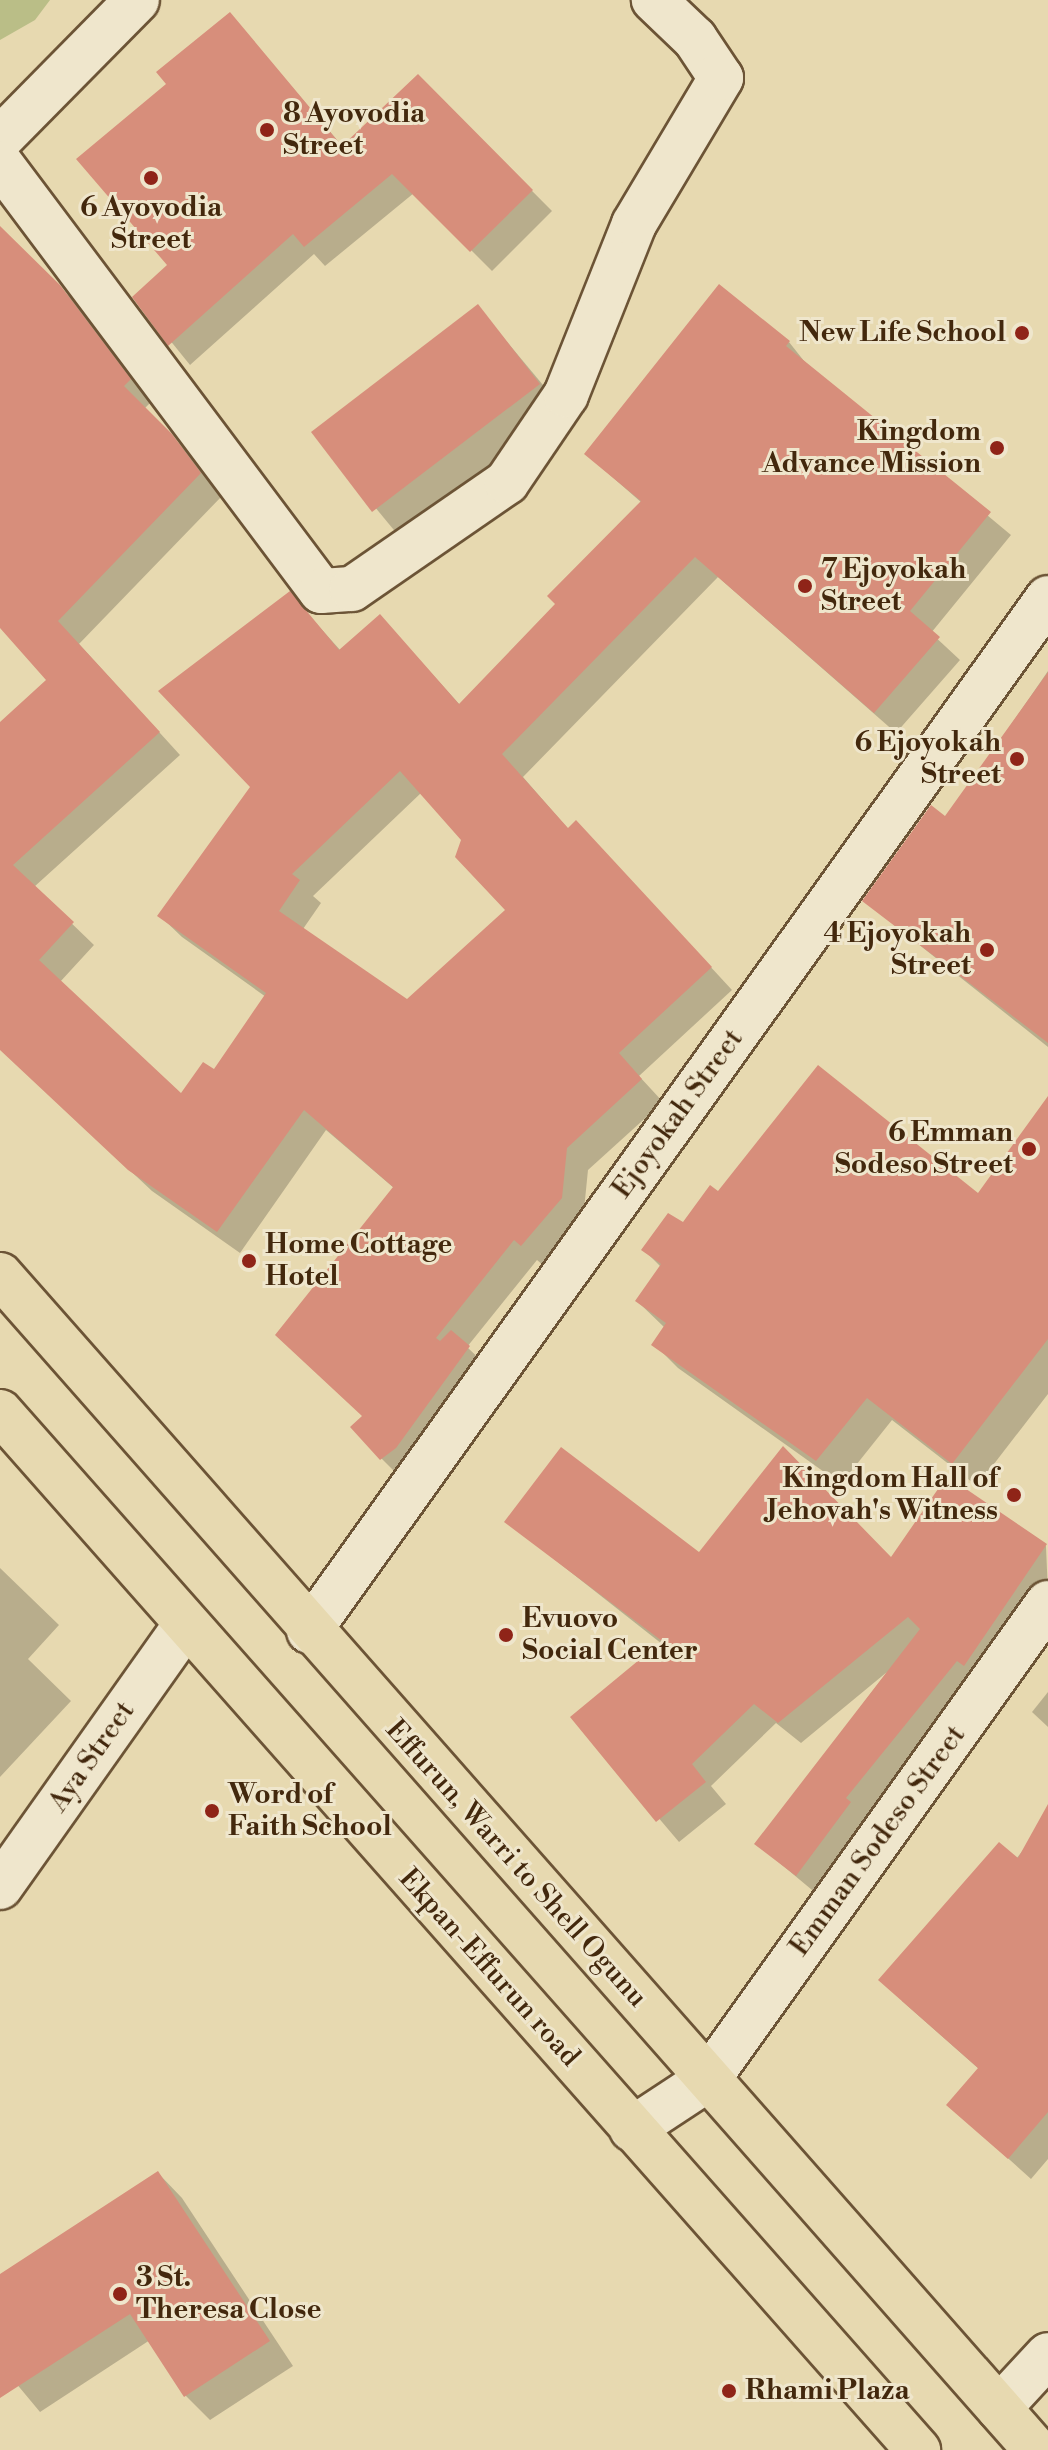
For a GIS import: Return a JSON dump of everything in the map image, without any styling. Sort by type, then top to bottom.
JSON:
[{"type":"main road","name":"Effurun, Warri to Shell Ogunu","points":[[0,1275],[309,1631],[1036,2450]]},
{"type":"main road","name":"Ekpan-Effurun road","points":[[0,1412],[185,1626],[918,2450]]},
{"type":"street","points":[[0,139],[137,0]]},
{"type":"street","points":[[0,163],[321,591],[352,589],[507,482],[566,395],[634,224],[721,78],[695,39],[654,0]]},
{"type":"street","name":"Ejoyokah Street","points":[[309,1631],[1048,598]]},
{"type":"street","name":"Emman Sodeso Street","points":[[708,2079],[1048,1603]]},
{"type":"street","name":"Aya Street","points":[[0,1887],[185,1626]]},
{"type":"street","points":[[632,2129],[708,2079]]},
{"type":"street","points":[[999,2408],[1048,2355]]},
{"type":"green space","points":[[0,0],[50,0],[35,20],[0,40]]},
{"type":"building","points":[[230,12],[342,146],[418,74],[533,190],[470,252],[392,174],[304,247],[293,234],[168,346],[132,297],[167,265],[76,159],[166,84],[156,72]]},
{"type":"building","points":[[0,226],[60,285],[131,379],[124,386],[172,434],[201,473],[58,621],[160,732],[13,865],[74,922],[39,960],[181,1093],[203,1062],[214,1069],[266,993],[157,916],[250,787],[158,691],[290,591],[339,650],[380,614],[459,704],[555,604],[547,596],[641,501],[584,454],[719,284],[790,341],[786,346],[991,512],[910,611],[940,637],[874,713],[695,557],[502,754],[568,828],[576,820],[712,967],[619,1053],[642,1079],[567,1148],[562,1198],[521,1246],[514,1240],[436,1338],[440,1341],[451,1330],[470,1346],[396,1448],[380,1460],[350,1427],[362,1416],[275,1335],[393,1187],[304,1110],[217,1232],[128,1170],[0,1050],[0,722],[46,680],[0,628]],"holes":[[[400,771],[461,840],[455,857],[505,910],[407,999],[279,911],[300,880],[292,874]]]},
{"type":"building","points":[[478,304],[540,384],[372,512],[311,432]]},
{"type":"building","name":"4 Ejoyokah Street","points":[[1048,672],[1048,1043],[862,901],[931,805],[945,816]]},
{"type":"building","points":[[818,1065],[978,1193],[1048,1096],[1048,1339],[952,1464],[867,1398],[816,1461],[651,1345],[666,1323],[635,1301],[661,1264],[641,1250],[668,1213],[683,1222],[710,1185],[718,1191]]},
{"type":"building","points":[[783,1446],[891,1557],[947,1476],[1047,1544],[964,1666],[957,1661],[846,1798],[851,1802],[796,1876],[754,1844],[920,1629],[908,1617],[778,1723],[754,1704],[692,1764],[706,1782],[656,1822],[570,1717],[662,1641],[504,1522],[561,1447],[699,1552]]},
{"type":"building","points":[[1048,1804],[1048,2112],[1008,2159],[946,2105],[978,2068],[878,1980],[999,1842],[1018,1858]]},
{"type":"building","name":"3 St. Theresa Close","points":[[158,2171],[270,2341],[184,2397],[130,2314],[0,2398],[0,2274]]},
{"type":"place","name":"8 Ayovodia Street","points":[[267,130]]},
{"type":"place","name":"6 Ayovodia Street","points":[[151,178]]},
{"type":"place","name":"New Life School","points":[[1022,333]]},
{"type":"place","name":"Kingdom Advance Mission","points":[[997,448]]},
{"type":"place","name":"7 Ejoyokah Street","points":[[805,586]]},
{"type":"place","name":"6 Ejoyokah Street","points":[[1017,759]]},
{"type":"place","name":"4 Ejoyokah Street","points":[[987,950]]},
{"type":"place","name":"6 Emman Sodeso Street","points":[[1029,1149]]},
{"type":"place","name":"Home Cottage Hotel","points":[[249,1261]]},
{"type":"place","name":"Kingdom Hall of Jehovah's Witness","points":[[1014,1495]]},
{"type":"place","name":"Evuovo Social Center","points":[[506,1635]]},
{"type":"place","name":"Word of Faith School","points":[[212,1811]]},
{"type":"place","name":"3 St. Theresa Close","points":[[120,2294]]},
{"type":"place","name":"Rhami Plaza","points":[[729,2391]]}]
